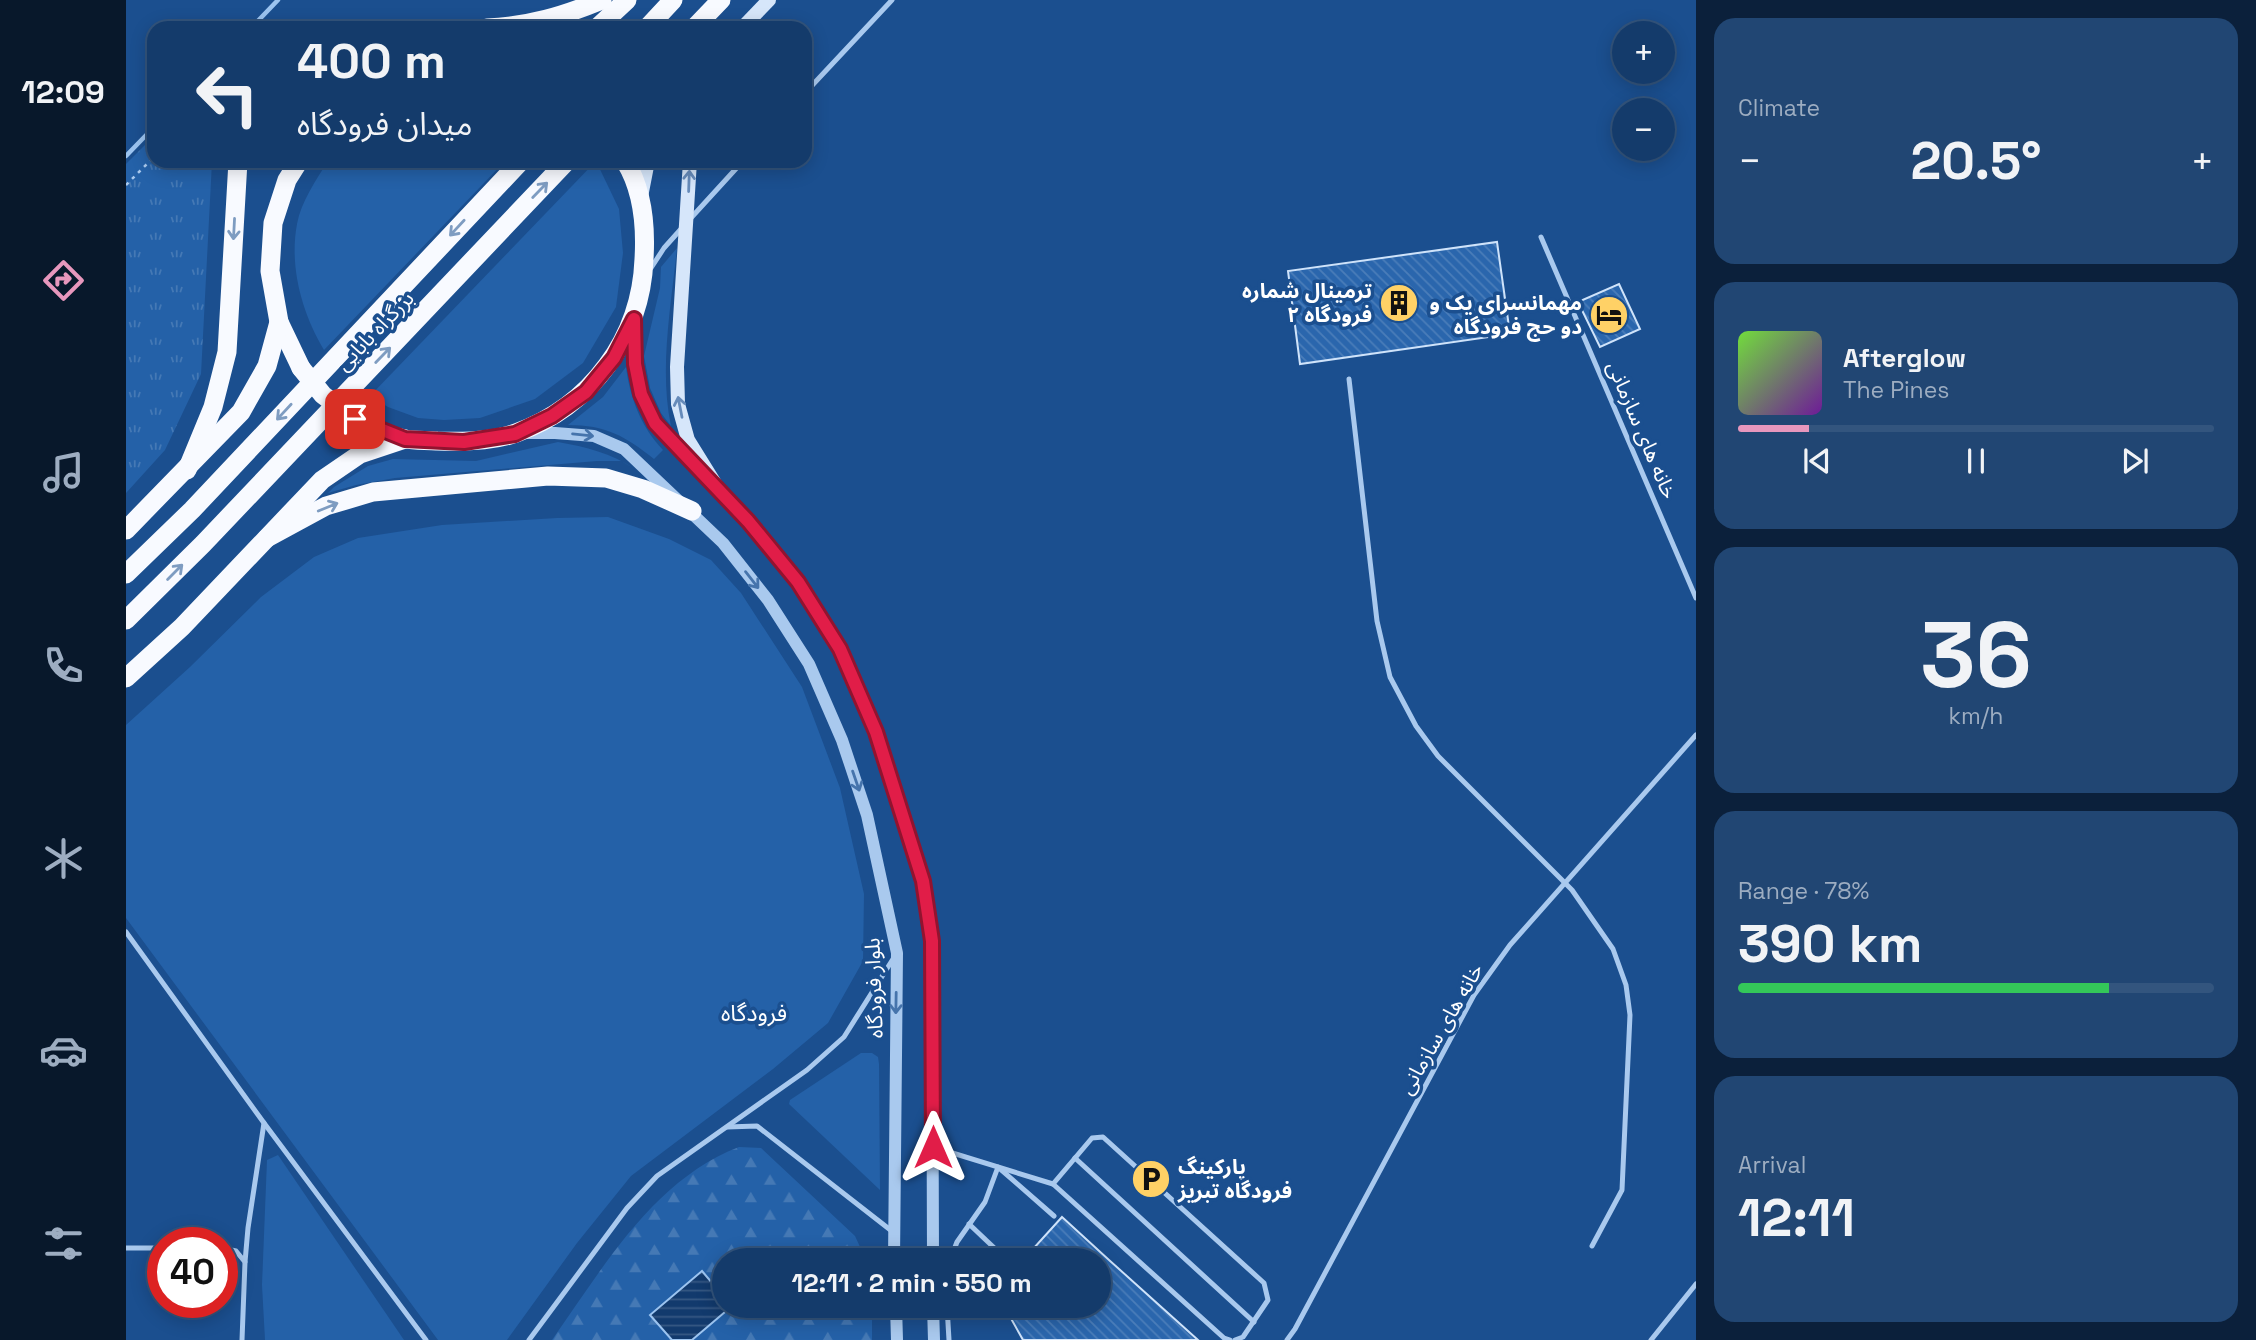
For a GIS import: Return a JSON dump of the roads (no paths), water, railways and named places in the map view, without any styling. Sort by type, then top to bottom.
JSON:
[{"type":"highway","points":[[541,21],[561,17],[602,0]]},
{"type":"highway","points":[[604,21],[627,0]]},
{"type":"highway","points":[[654,21],[673,0]]},
{"type":"highway","points":[[700,21],[720,0]]},
{"type":"highway","points":[[187,470],[213,407],[227,352],[238,168]]},
{"type":"highway","name":"بزرگراه بابایی","points":[[126,574],[192,510],[514,168]]},
{"type":"highway","name":"بزرگراه بابایی","points":[[126,620],[203,544],[561,168]]},
{"type":"highway","points":[[286,170],[273,222],[270,271],[279,322],[301,368],[323,394],[355,419],[405,439],[464,442],[515,434],[552,416],[586,392],[614,358],[634,319],[643,279],[645,239],[640,198],[628,168]]},
{"type":"highway","points":[[126,530],[242,412],[267,366],[279,322]]},
{"type":"highway","points":[[126,678],[182,627],[323,480],[360,454],[405,439]]},
{"type":"highway","points":[[267,538],[326,506],[373,492],[548,476],[606,478],[643,489],[692,511]]},
{"type":"main road","points":[[748,21],[768,0]]},
{"type":"main road","points":[[640,198],[646,168]]},
{"type":"main road","points":[[690,168],[677,367],[678,404],[688,440],[719,490]]},
{"type":"street","points":[[634,319],[635,364],[641,394],[655,423],[748,521],[798,582],[840,649],[876,732],[923,881],[932,941],[933,1248]]},
{"type":"street","name":"بلوار فرودگاه","points":[[515,434],[594,436],[624,449],[723,543],[768,600],[809,664],[842,740],[867,815],[897,953],[894,1248]]},
{"type":"street","points":[[896,1318],[897,1340]]},
{"type":"street","points":[[933,1318],[934,1340]]},
{"type":"lane","points":[[812,86],[892,0]]},
{"type":"lane","points":[[643,279],[664,248],[737,168]]},
{"type":"lane","name":"خانه های سازمانی","points":[[1541,237],[1696,597]]},
{"type":"lane","points":[[1349,379],[1377,621],[1390,677],[1416,726],[1438,756],[1572,890],[1613,949],[1626,985],[1630,1015],[1622,1190],[1592,1246]]},
{"type":"lane","name":"خانه های سازمانی","points":[[1287,1340],[1302,1317],[1475,995],[1510,945],[1696,735]]},
{"type":"lane","points":[[126,932],[426,1340]]},
{"type":"lane","points":[[529,1340],[627,1208],[657,1176],[807,1070],[844,1037],[897,953]]},
{"type":"lane","points":[[242,1340],[248,1228],[264,1123]]},
{"type":"lane","points":[[727,1127],[757,1126],[893,1232]]},
{"type":"lane","points":[[1053,1184],[1092,1138],[1103,1137],[1264,1283],[1268,1300],[1243,1336],[1235,1340]]},
{"type":"lane","points":[[933,1147],[1053,1184],[1214,1329],[1230,1340]]},
{"type":"lane","points":[[1075,1158],[1254,1322]]},
{"type":"lane","points":[[998,1167],[1054,1216]]},
{"type":"lane","points":[[955,1248],[985,1202],[998,1167]]},
{"type":"lane","points":[[969,1224],[994,1248]]},
{"type":"lane","points":[[126,1248],[147,1248]]},
{"type":"lane","points":[[238,1253],[245,1262]]},
{"type":"lane","points":[[1651,1340],[1696,1284]]},
{"type":"lane","points":[[948,1318],[949,1340]]},
{"type":"waterway","points":[[258,21],[278,0]]},
{"type":"waterway","points":[[126,156],[147,134]]},
{"type":"place","name":"ترمينال شماره ۲ فرودگاه","points":[[1399,303]]},
{"type":"place","name":"مهمانسرای یک و دو حج فرودگاه","points":[[1609,315]]},
{"type":"place","name":"پارکینگ فرودگاه تبریز","points":[[1151,1179]]},
{"type":"district","name":"فرودگاه","points":[[754,1013]]}]
